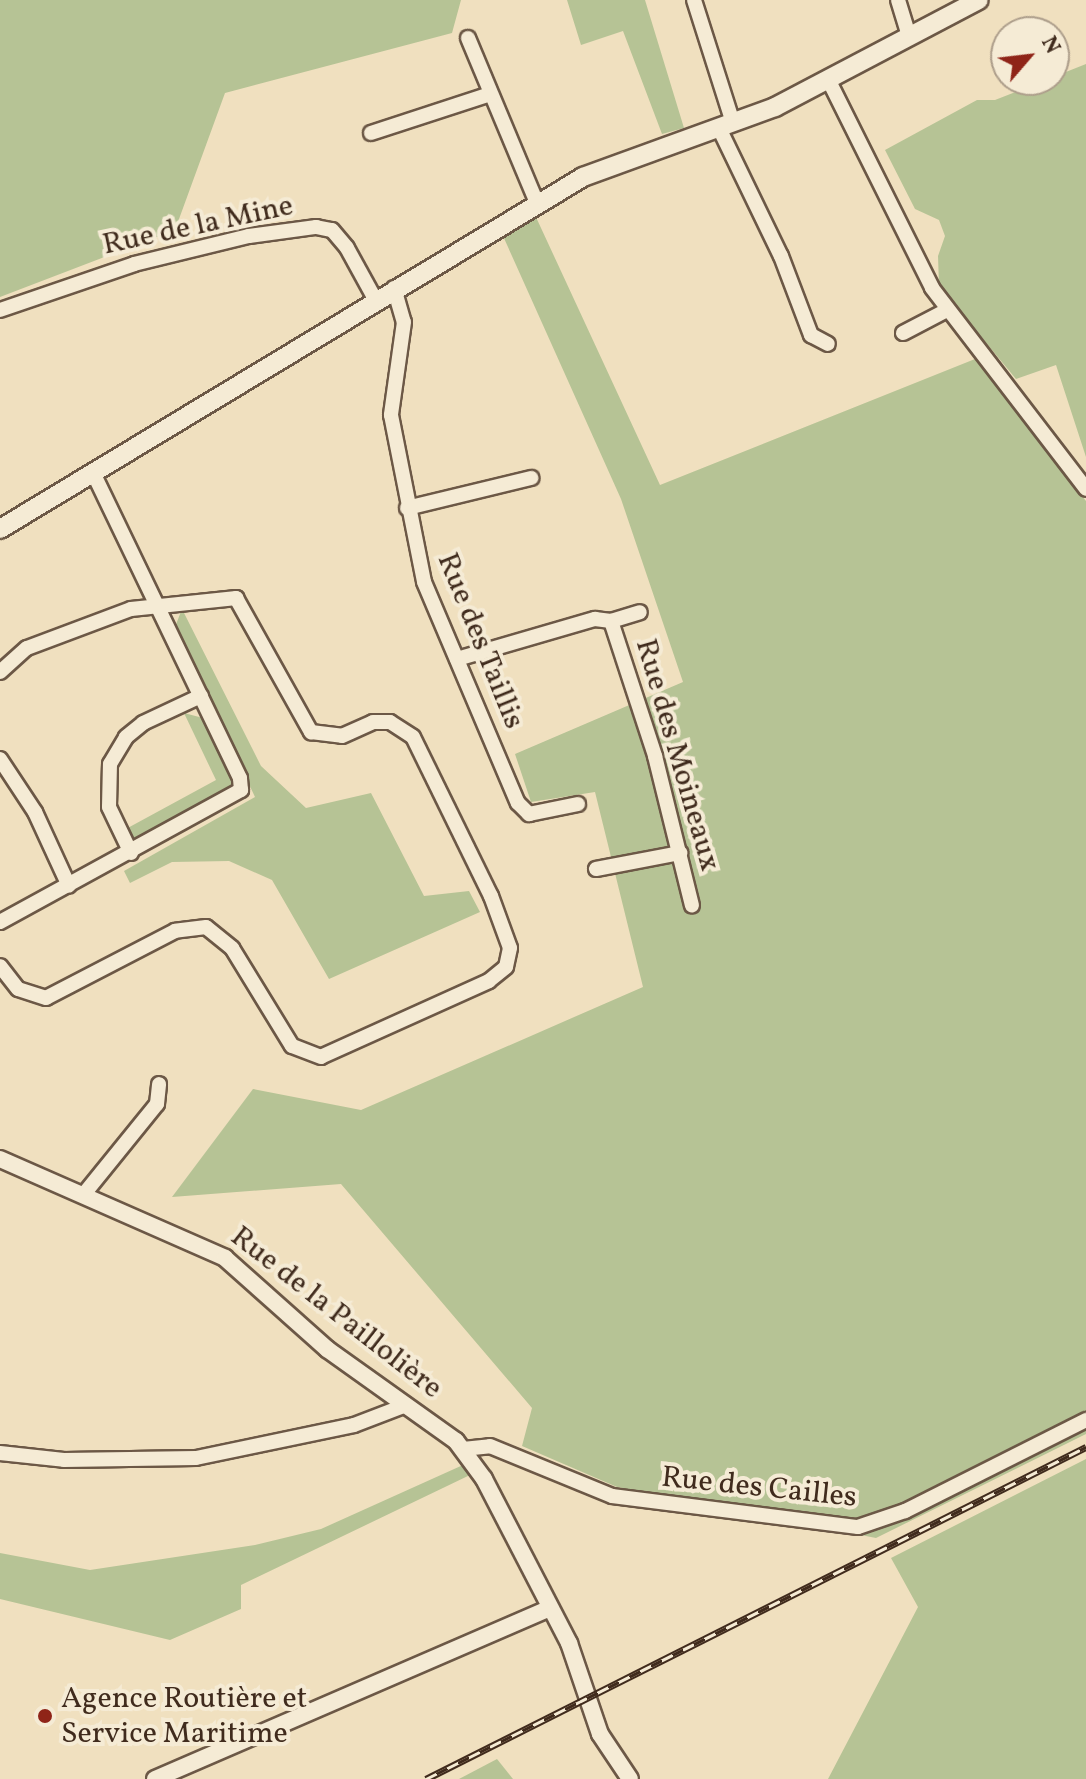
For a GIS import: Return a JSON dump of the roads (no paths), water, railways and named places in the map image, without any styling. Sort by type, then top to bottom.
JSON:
[{"type":"main road","points":[[0,529],[537,203],[614,164],[726,125],[829,81],[909,35],[979,0]]},
{"type":"street","points":[[694,0],[726,125],[811,335],[828,344]]},
{"type":"street","points":[[898,0],[909,35]]},
{"type":"street","points":[[468,38],[537,203]]},
{"type":"street","points":[[829,81],[910,250],[947,310],[1086,489]]},
{"type":"street","points":[[371,133],[490,94]]},
{"type":"street","name":"Rue de la Mine","points":[[0,310],[134,264],[249,236],[316,227],[332,230],[347,248],[375,299]]},
{"type":"street","name":"Rue des Taillis","points":[[394,288],[404,322],[391,415],[424,582],[518,803],[529,814],[578,804]]},
{"type":"street","points":[[903,333],[947,310]]},
{"type":"street","points":[[0,922],[236,796],[240,778],[93,472]]},
{"type":"street","points":[[407,508],[531,478]]},
{"type":"street","points":[[135,608],[143,576]]},
{"type":"street","points":[[0,672],[37,643],[135,608],[156,602],[236,598],[311,732],[342,736],[373,722],[402,727],[419,747],[491,896],[510,948],[500,973],[321,1057],[292,1046],[232,948],[206,927],[175,931],[46,998],[18,989],[0,966]]},
{"type":"street","points":[[168,628],[182,600]]},
{"type":"street","points":[[457,659],[595,619],[611,621],[640,612]]},
{"type":"street","name":"Rue des Moineaux","points":[[611,621],[655,756],[692,905]]},
{"type":"street","points":[[131,853],[109,807],[110,764],[126,737],[143,723],[201,696]]},
{"type":"street","points":[[0,759],[35,812],[69,886]]},
{"type":"street","points":[[596,869],[680,853]]},
{"type":"street","points":[[84,1194],[157,1104],[159,1084]]},
{"type":"street","name":"Rue de la Paillolière","points":[[0,1159],[225,1258],[327,1349],[463,1449],[550,1608],[609,1752],[630,1779]]},
{"type":"street","points":[[0,1453],[64,1460],[196,1458],[354,1425],[406,1405]]},
{"type":"street","name":"Rue des Cailles","points":[[463,1449],[476,1444],[499,1449],[612,1496],[858,1527],[888,1519],[1086,1420]]},
{"type":"street","points":[[155,1779],[550,1608]]},
{"type":"railway","points":[[426,1779],[1086,1447]]},
{"type":"place","name":"Agence Routière et Service Maritime","points":[[45,1716]]}]
